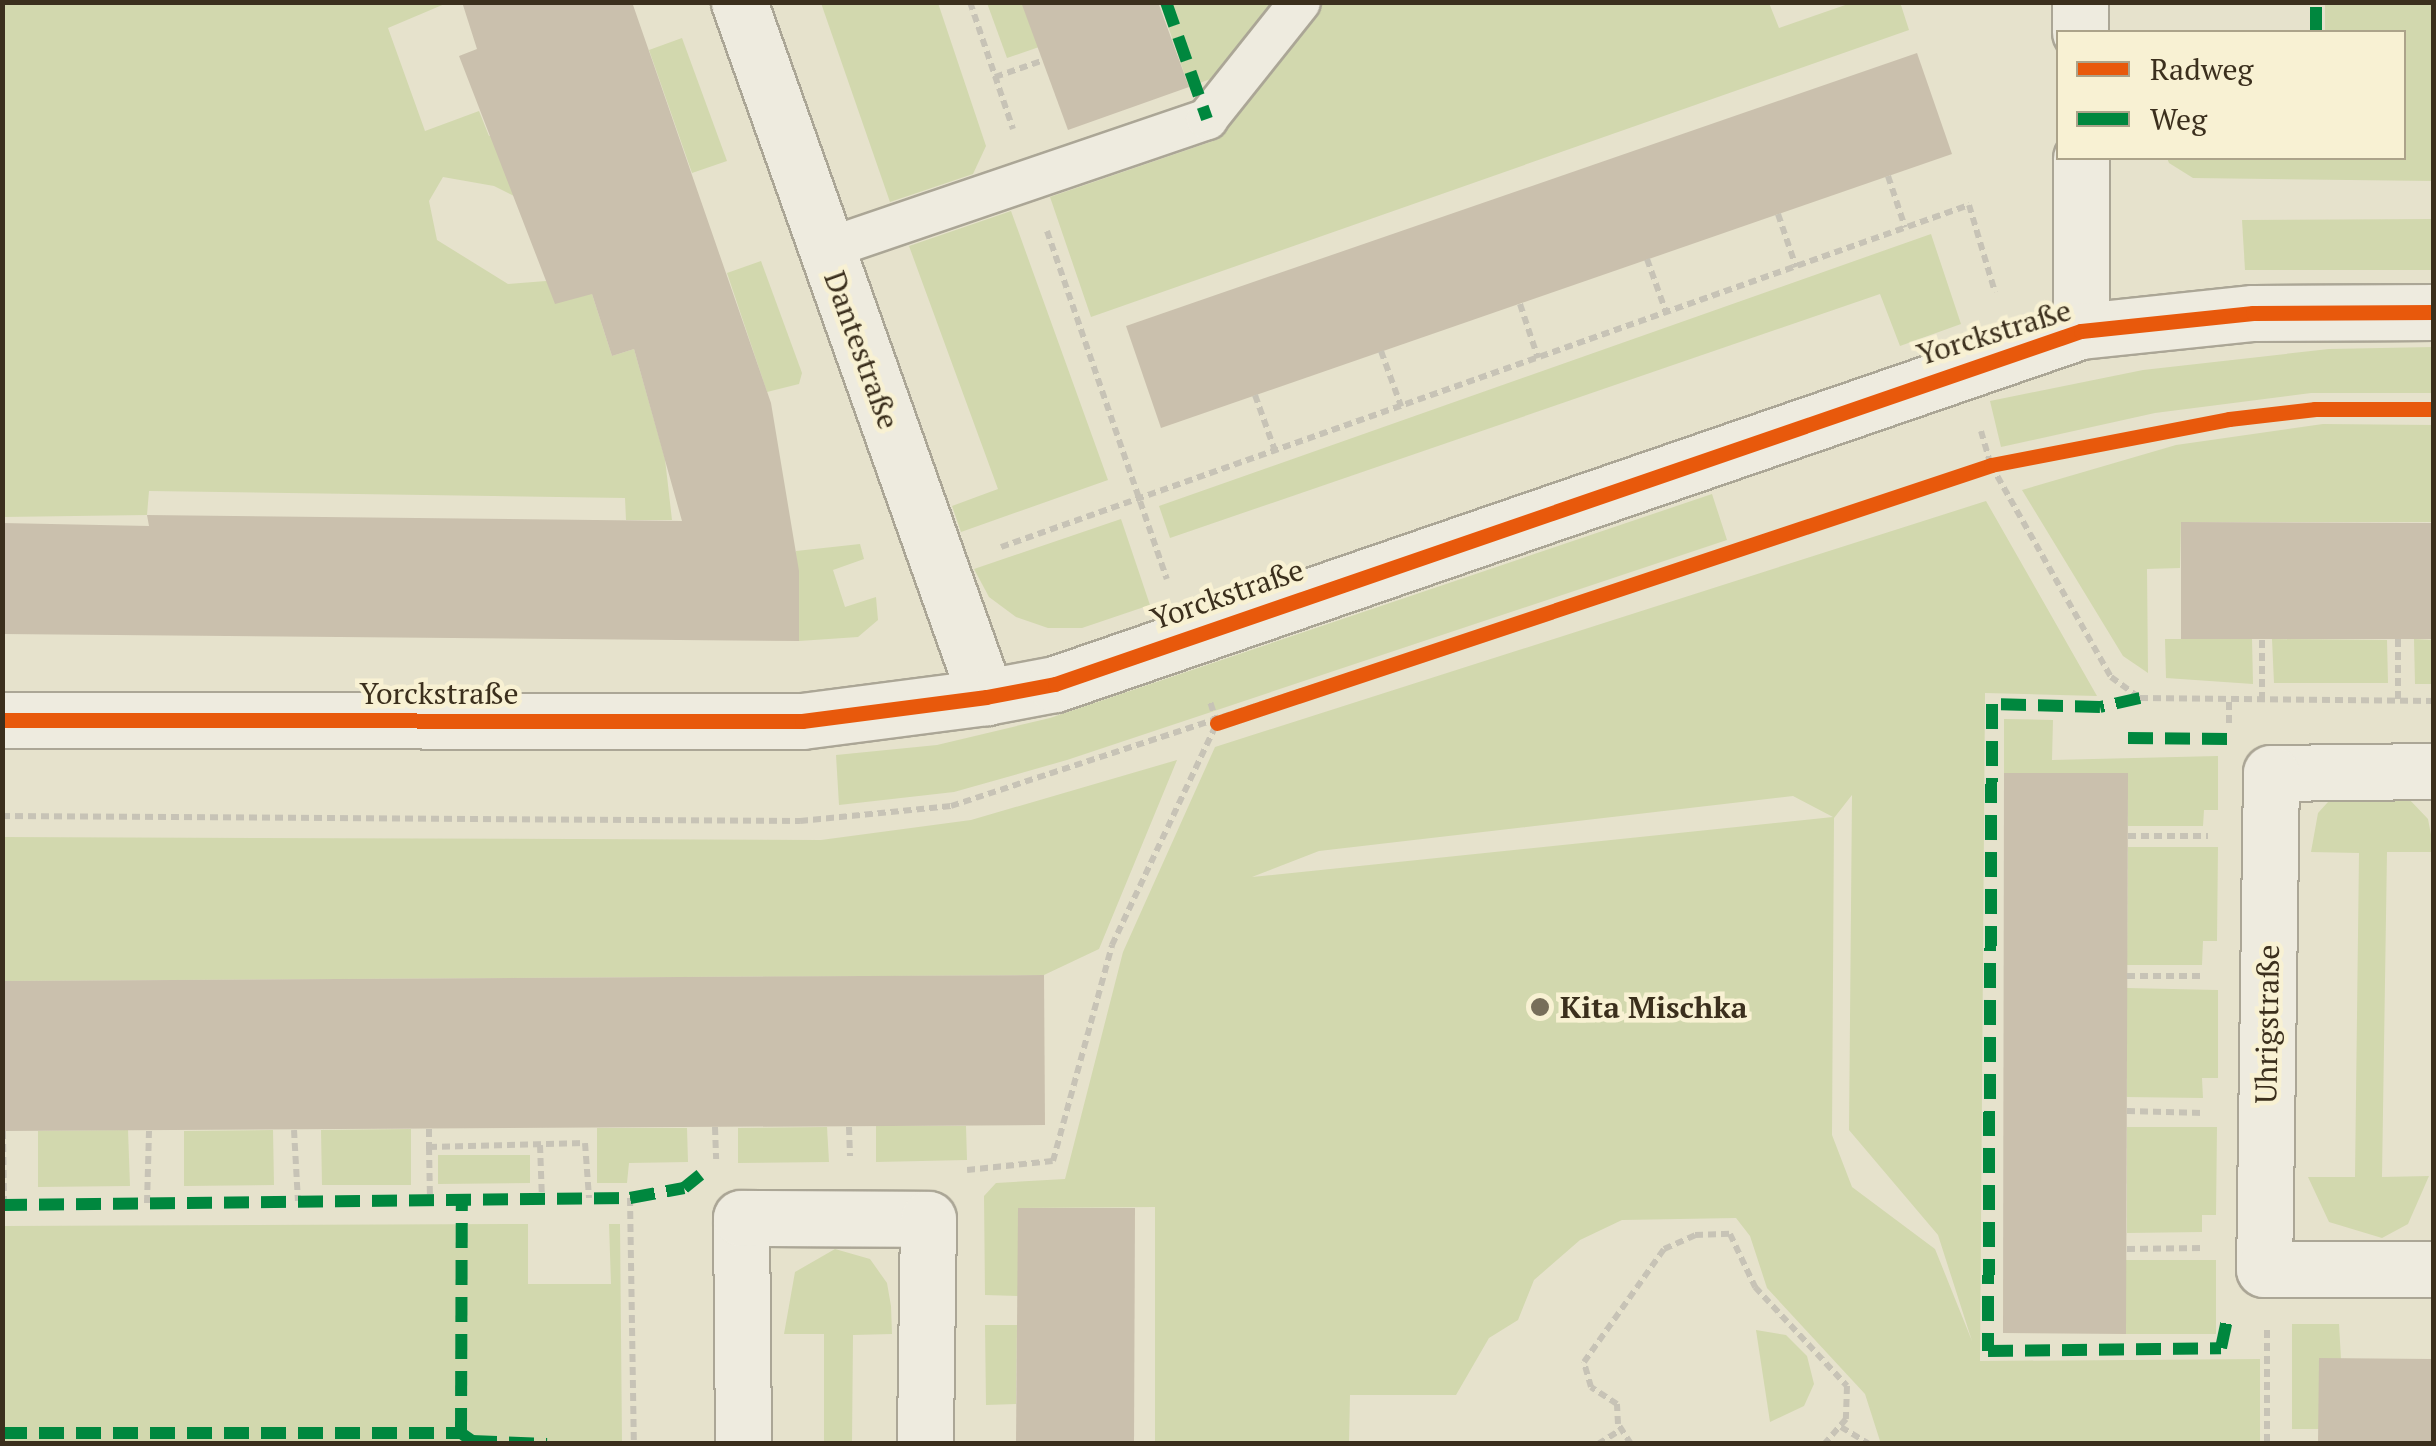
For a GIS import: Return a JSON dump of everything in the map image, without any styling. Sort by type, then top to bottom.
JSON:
[{"type":"street","name":"Dantestraße","points":[[739,2],[986,697]]},
{"type":"street","points":[[2080,2],[2080,30]]},
{"type":"street","points":[[2081,160],[2081,332]]},
{"type":"street","name":"Yorckstraße","points":[[2,720],[802,721],[986,697],[1055,684],[2081,332],[2253,313],[2434,312]]},
{"type":"street","name":"Uhrigstraße","points":[[2434,771],[2270,773],[2264,1269],[2434,1269]]},
{"type":"street","points":[[743,1444],[741,1218],[928,1219],[925,1444]]},
{"type":"lane","points":[[826,248],[1207,119],[1300,2]]},
{"type":"path","points":[[956,1170],[1053,1162],[1112,945],[1217,724],[970,2]]},
{"type":"path","points":[[995,77],[1044,60]]},
{"type":"path","points":[[1888,176],[1905,227]]},
{"type":"path","points":[[990,550],[1969,205],[1996,296]]},
{"type":"path","points":[[1778,214],[1796,266]]},
{"type":"path","points":[[1647,259],[1666,312]]},
{"type":"path","points":[[1520,304],[1538,358]]},
{"type":"path","points":[[1382,351],[1400,406]]},
{"type":"path","points":[[1254,395],[1275,451]]},
{"type":"path","points":[[2,816],[800,821],[951,806],[1217,724],[1991,465],[2213,421],[2315,409],[2434,408]]},
{"type":"path","points":[[1977,420],[1991,465],[2111,677],[2140,698],[2434,701]]},
{"type":"path","points":[[2262,639],[2262,700]]},
{"type":"path","points":[[2398,639],[2398,701]]},
{"type":"path","points":[[2128,836],[2212,836]]},
{"type":"path","points":[[2127,976],[2227,976]]},
{"type":"path","points":[[2127,1112],[2212,1113]]},
{"type":"path","points":[[715,1127],[717,1175]]},
{"type":"path","points":[[849,1127],[850,1172]]},
{"type":"path","points":[[428,1129],[430,1201]]},
{"type":"path","points":[[294,1130],[298,1201]]},
{"type":"path","points":[[3,1131],[4,1204]]},
{"type":"path","points":[[147,1203],[149,1131]]},
{"type":"path","points":[[429,1147],[586,1144],[589,1198]]},
{"type":"path","points":[[540,1145],[542,1199]]},
{"type":"path","points":[[630,1198],[634,1444]]},
{"type":"path","points":[[1631,1444],[1622,1429],[1618,1404],[1592,1387],[1584,1362],[1596,1338],[1631,1302],[1664,1249],[1695,1234],[1730,1234],[1755,1287],[1847,1386],[1842,1427],[1824,1444]]},
{"type":"path","points":[[2127,1249],[2212,1248]]},
{"type":"path","points":[[2267,1314],[2268,1444]]},
{"type":"path","points":[[1842,1427],[1868,1444]]},
{"type":"path","points":[[1598,1444],[1622,1429]]},
{"type":"green space","points":[[1900,2],[1909,30],[1091,317],[1050,197],[1219,139],[1320,3],[1769,3],[1779,28],[1851,3]]},
{"type":"green space","points":[[2,3],[447,3],[388,28],[425,131],[479,111],[489,136],[505,132],[534,206],[494,186],[443,177],[429,201],[437,240],[508,284],[546,281],[592,294],[612,356],[634,349],[665,459],[672,520],[626,520],[625,498],[149,491],[147,515],[3,517]]},
{"type":"green space","points":[[821,3],[938,3],[986,146],[973,174],[890,202]]},
{"type":"green space","points":[[987,3],[1022,3],[1039,47],[1007,58]]},
{"type":"green space","points":[[1160,3],[1279,3],[1221,75],[1189,87]]},
{"type":"green space","points":[[2325,3],[2433,3],[2433,181],[2193,178],[2169,163],[2168,160],[2406,160],[2406,30],[2325,30]]},
{"type":"green space","points":[[682,38],[727,161],[692,173],[649,50]]},
{"type":"green space","points":[[1011,211],[1108,480],[961,532],[952,506],[998,489],[909,246]]},
{"type":"green space","points":[[2433,219],[2433,270],[2245,270],[2242,220]]},
{"type":"green space","points":[[1931,234],[1961,324],[1900,346],[1880,294],[1170,538],[1159,506]]},
{"type":"green space","points":[[761,261],[802,373],[799,384],[767,392],[727,273]]},
{"type":"green space","points":[[2433,347],[2433,393],[2311,393],[2155,413],[2001,447],[1990,401],[2143,370],[2329,349]]},
{"type":"green space","points":[[2323,424],[2433,425],[2433,522],[2181,522],[2180,568],[2147,569],[2148,673],[2123,656],[2022,490],[2176,445]]},
{"type":"green space","points":[[1712,494],[1727,540],[1067,760],[954,792],[839,805],[836,755],[937,745],[1050,718]]},
{"type":"green space","points":[[1986,501],[2097,696],[1985,693],[1980,1361],[2260,1359],[2260,1443],[1880,1441],[1865,1394],[1767,1288],[1750,1236],[1736,1218],[1622,1220],[1580,1240],[1534,1280],[1518,1320],[1489,1338],[1456,1395],[1350,1395],[1349,1443],[1155,1443],[1155,1207],[1018,1208],[1018,1296],[985,1295],[984,1196],[996,1183],[1065,1179],[1123,952],[1215,747]],"holes":[[[1852,795],[1849,1130],[1938,1235],[1972,1341],[1935,1249],[1852,1187],[1832,1135],[1834,818]],[[1793,796],[1833,817],[1252,877],[1319,851]]]},
{"type":"green space","points":[[1121,519],[1150,605],[1082,628],[1048,628],[1016,617],[989,597],[974,569]]},
{"type":"green space","points":[[860,544],[864,559],[833,570],[845,607],[876,597],[878,620],[858,637],[799,641],[796,551]]},
{"type":"green space","points":[[2165,639],[2252,639],[2253,684],[2166,678]]},
{"type":"green space","points":[[2272,639],[2387,640],[2388,683],[2274,683]]},
{"type":"green space","points":[[2414,639],[2433,640],[2433,684],[2415,684]]},
{"type":"green space","points":[[2004,719],[2053,720],[2052,760],[2218,756],[2218,810],[2204,810],[2203,826],[2128,826],[2127,773],[2004,773]]},
{"type":"green space","points":[[1177,760],[1099,949],[1044,975],[3,981],[2,837],[821,840],[971,820]]},
{"type":"green space","points":[[2338,791],[2408,798],[2428,819],[2434,852],[2387,852],[2382,1177],[2429,1176],[2408,1224],[2382,1238],[2329,1222],[2308,1177],[2355,1177],[2359,853],[2311,852],[2318,813]]},
{"type":"green space","points":[[2128,847],[2218,847],[2217,941],[2203,941],[2202,965],[2127,965]]},
{"type":"green space","points":[[2127,988],[2218,990],[2218,1078],[2202,1078],[2203,1098],[2127,1097]]},
{"type":"green space","points":[[876,1126],[966,1126],[967,1160],[876,1162]]},
{"type":"green space","points":[[827,1127],[829,1162],[738,1163],[738,1128]]},
{"type":"green space","points":[[2127,1127],[2217,1127],[2216,1215],[2202,1215],[2202,1232],[2127,1233]]},
{"type":"green space","points":[[597,1128],[687,1128],[688,1162],[629,1163],[627,1183],[597,1183]]},
{"type":"green space","points":[[411,1129],[411,1185],[322,1185],[321,1130]]},
{"type":"green space","points":[[128,1130],[130,1186],[38,1187],[38,1131]]},
{"type":"green space","points":[[273,1130],[274,1185],[184,1186],[184,1131]]},
{"type":"green space","points":[[438,1155],[530,1155],[530,1183],[438,1184]]},
{"type":"green space","points":[[528,1224],[528,1284],[611,1284],[609,1224],[620,1224],[622,1443],[3,1443],[3,1226]]},
{"type":"green space","points":[[835,1249],[870,1259],[887,1283],[891,1306],[892,1334],[853,1335],[852,1443],[824,1443],[824,1334],[784,1334],[795,1272]]},
{"type":"green space","points":[[2126,1260],[2216,1260],[2216,1334],[2126,1334]]},
{"type":"green space","points":[[2292,1324],[2339,1324],[2341,1359],[2319,1429],[2292,1429]]},
{"type":"green space","points":[[985,1325],[1017,1325],[1016,1404],[986,1405]]},
{"type":"green space","points":[[1756,1330],[1786,1335],[1807,1356],[1814,1384],[1804,1406],[1770,1422]]},
{"type":"building","points":[[462,2],[632,2],[771,403],[799,571],[799,641],[2,634],[2,523],[149,526],[147,515],[682,521],[634,349],[612,356],[592,294],[555,304],[459,56],[477,49]]},
{"type":"building","points":[[1021,2],[1158,2],[1189,87],[1068,130]]},
{"type":"building","points":[[1917,53],[1952,154],[1161,428],[1126,326]]},
{"type":"building","points":[[2181,522],[2434,523],[2434,639],[2181,639]]},
{"type":"building","points":[[2004,773],[2128,773],[2126,1334],[2003,1333]]},
{"type":"building","points":[[1044,975],[1045,1125],[2,1131],[2,981]]},
{"type":"building","points":[[1018,1208],[1135,1208],[1134,1444],[1016,1444]]},
{"type":"building","points":[[2319,1358],[2432,1359],[2432,1444],[2318,1444]]},
{"type":"marked path","points":[[1166,2],[1207,119]]},
{"type":"marked path","points":[[2316,2],[2316,30]]},
{"type":"marked path","points":[[2140,698],[2100,707],[1992,704],[1988,1351],[2221,1348],[2228,1315]]},
{"type":"marked path","points":[[2128,738],[2229,739]]},
{"type":"marked path","points":[[2,1205],[630,1198],[684,1188],[700,1175]]},
{"type":"marked path","points":[[2,1433],[461,1433],[462,1200]]},
{"type":"marked path","points":[[461,1433],[472,1441],[547,1444]]},
{"type":"cycle path","points":[[2,720],[802,721],[986,697],[1055,684],[2081,331],[2253,313],[2434,312]]},
{"type":"cycle path","points":[[1217,723],[1991,465],[2229,419],[2315,409],[2434,409]]},
{"type":"place","name":"Kita Mischka","points":[[1540,1007]]}]
